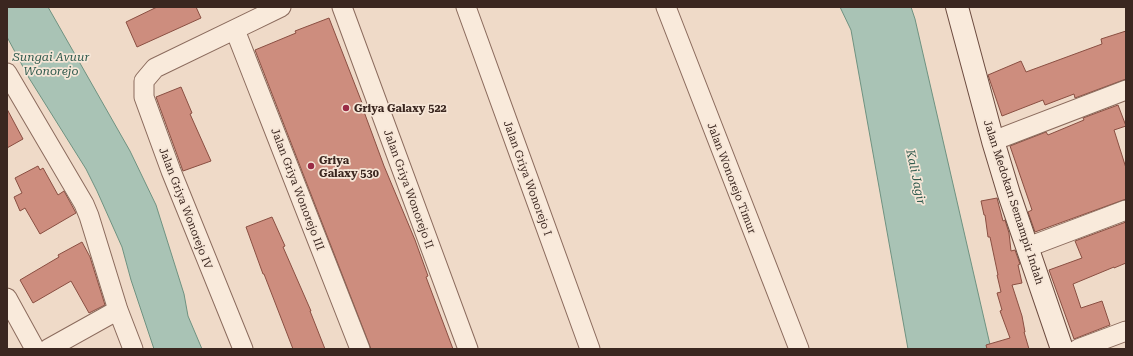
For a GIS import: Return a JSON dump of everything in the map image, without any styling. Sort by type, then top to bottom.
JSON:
[{"type":"street","points":[[235,30],[281,7]]},
{"type":"street","name":"Jalan Griya Wonorejo II","points":[[342,7],[468,349]]},
{"type":"street","name":"Jalan Griya Wonorejo I","points":[[466,7],[590,349]]},
{"type":"street","name":"Jalan Wonorejo Timur","points":[[666,7],[799,349]]},
{"type":"street","name":"Jalan Medokan Semampir Indah","points":[[958,7],[993,141],[1009,194],[1062,349]]},
{"type":"street","name":"Jalan Griya Wonorejo IV","points":[[235,30],[156,68],[144,80],[144,97],[171,171],[243,349]]},
{"type":"street","name":"Jalan Griya Wonorejo III","points":[[235,30],[360,349]]},
{"type":"street","points":[[7,73],[84,204],[118,310],[133,349]]},
{"type":"street","points":[[993,141],[1126,90]]},
{"type":"street","points":[[1028,247],[1126,210]]},
{"type":"street","points":[[7,298],[35,349]]},
{"type":"street","points":[[48,349],[118,310]]},
{"type":"street","points":[[1078,349],[1126,331]]},
{"type":"water","name":"Sungai Avuur Wonorejo","points":[[7,7],[48,7],[130,151],[156,205],[184,294],[188,316],[202,349],[154,349],[131,280],[122,247],[97,191],[86,169],[29,78],[7,37]]},
{"type":"water","name":"Kali Jagir","points":[[840,7],[911,7],[991,349],[908,349],[851,30]]},
{"type":"building","points":[[157,7],[196,7],[201,18],[137,47],[126,22]]},
{"type":"building","points":[[329,18],[364,108],[363,109],[384,166],[415,240],[428,276],[426,277],[453,349],[371,349],[255,50],[296,33],[295,31]]},
{"type":"building","points":[[1126,31],[1126,79],[1075,98],[1074,94],[1045,105],[1043,100],[1002,116],[988,75],[1021,61],[1026,72],[1102,44],[1101,39]]},
{"type":"building","points":[[181,87],[192,113],[190,114],[211,161],[183,171],[156,97]]},
{"type":"building","points":[[1118,105],[1126,126],[1114,130],[1126,168],[1126,199],[1035,232],[1028,212],[1032,210],[1010,146],[1046,132],[1048,135],[1084,120],[1083,118]]},
{"type":"building","points":[[7,109],[23,139],[7,148]]},
{"type":"building","points":[[38,166],[40,170],[43,168],[58,195],[64,191],[76,213],[40,234],[25,208],[20,211],[14,197],[22,193],[15,178]]},
{"type":"building","points":[[997,198],[1003,221],[1005,220],[1009,233],[1011,251],[1015,250],[1020,264],[1018,265],[1022,283],[1012,285],[1022,316],[1024,332],[1029,349],[987,349],[986,345],[1010,338],[1000,311],[1002,310],[997,293],[1001,292],[981,201]]},
{"type":"building","points":[[272,217],[285,246],[283,247],[311,311],[325,349],[293,349],[246,227]]},
{"type":"building","points":[[1126,222],[1126,263],[1073,284],[1081,308],[1102,301],[1110,325],[1074,339],[1049,270],[1082,258],[1075,241]]},
{"type":"building","points":[[82,242],[90,257],[105,305],[89,313],[71,281],[33,303],[20,280],[59,257],[58,255]]},
{"type":"place","name":"Griya Galaxy 522","points":[[346,108]]},
{"type":"place","name":"Griya Galaxy 530","points":[[311,166]]}]
